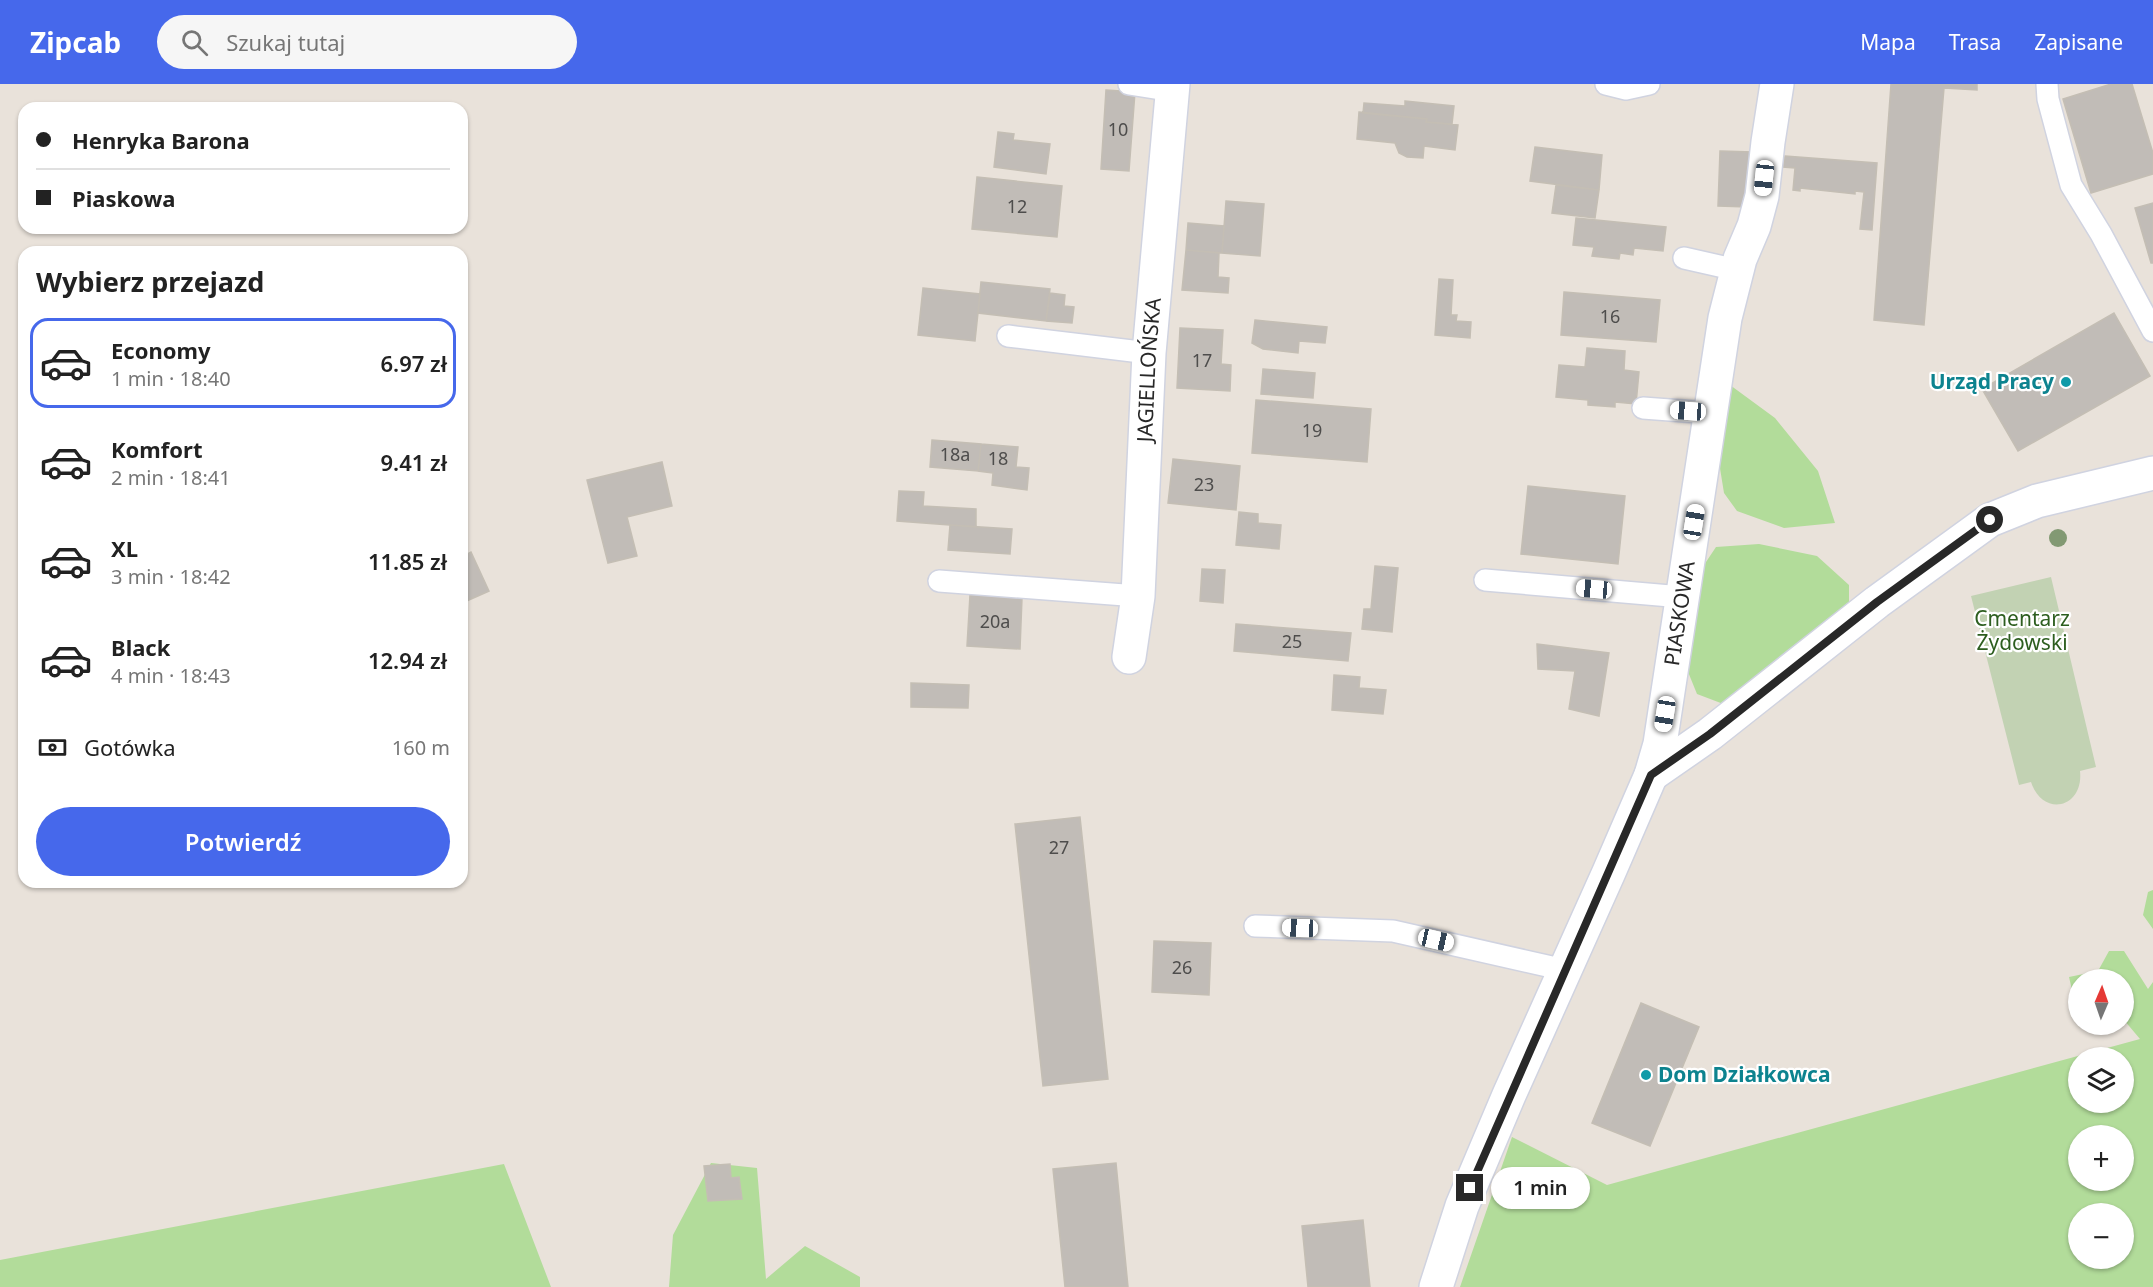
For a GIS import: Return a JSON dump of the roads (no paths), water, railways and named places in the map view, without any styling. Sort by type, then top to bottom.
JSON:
[{"type":"street","name":"PIASKOWA","points":[[1436,1287],[1462,1206],[1651,775],[1660,744],[1725,318],[1737,270],[1762,196],[1778,84]]},
{"type":"street","name":"JAGIELLOŃSKA","points":[[1129,657],[1138,596],[1149,353],[1173,87]]},
{"type":"street","points":[[1651,775],[1710,734],[1877,602],[1990,520],[2037,501],[2153,473]]},
{"type":"lane","points":[[1129,84],[1173,87]]},
{"type":"lane","points":[[1606,84],[1626,89],[1649,84]]},
{"type":"lane","points":[[2047,84],[2048,99],[2071,185],[2101,234],[2153,331]]},
{"type":"lane","points":[[1683,258],[1737,270]]},
{"type":"lane","points":[[1008,336],[1149,353]]},
{"type":"lane","points":[[1643,408],[1710,413]]},
{"type":"lane","points":[[1485,580],[1682,597]]},
{"type":"lane","points":[[939,581],[1138,596]]},
{"type":"lane","points":[[1255,926],[1393,931],[1565,970]]},
{"type":"place","name":"Urząd Pracy","points":[[2066,382]]},
{"type":"place","name":"Dom Działkowca","points":[[1646,1075]]},
{"type":"park label","name":"Cmentarz Żydowski","points":[[2022,631]]}]
